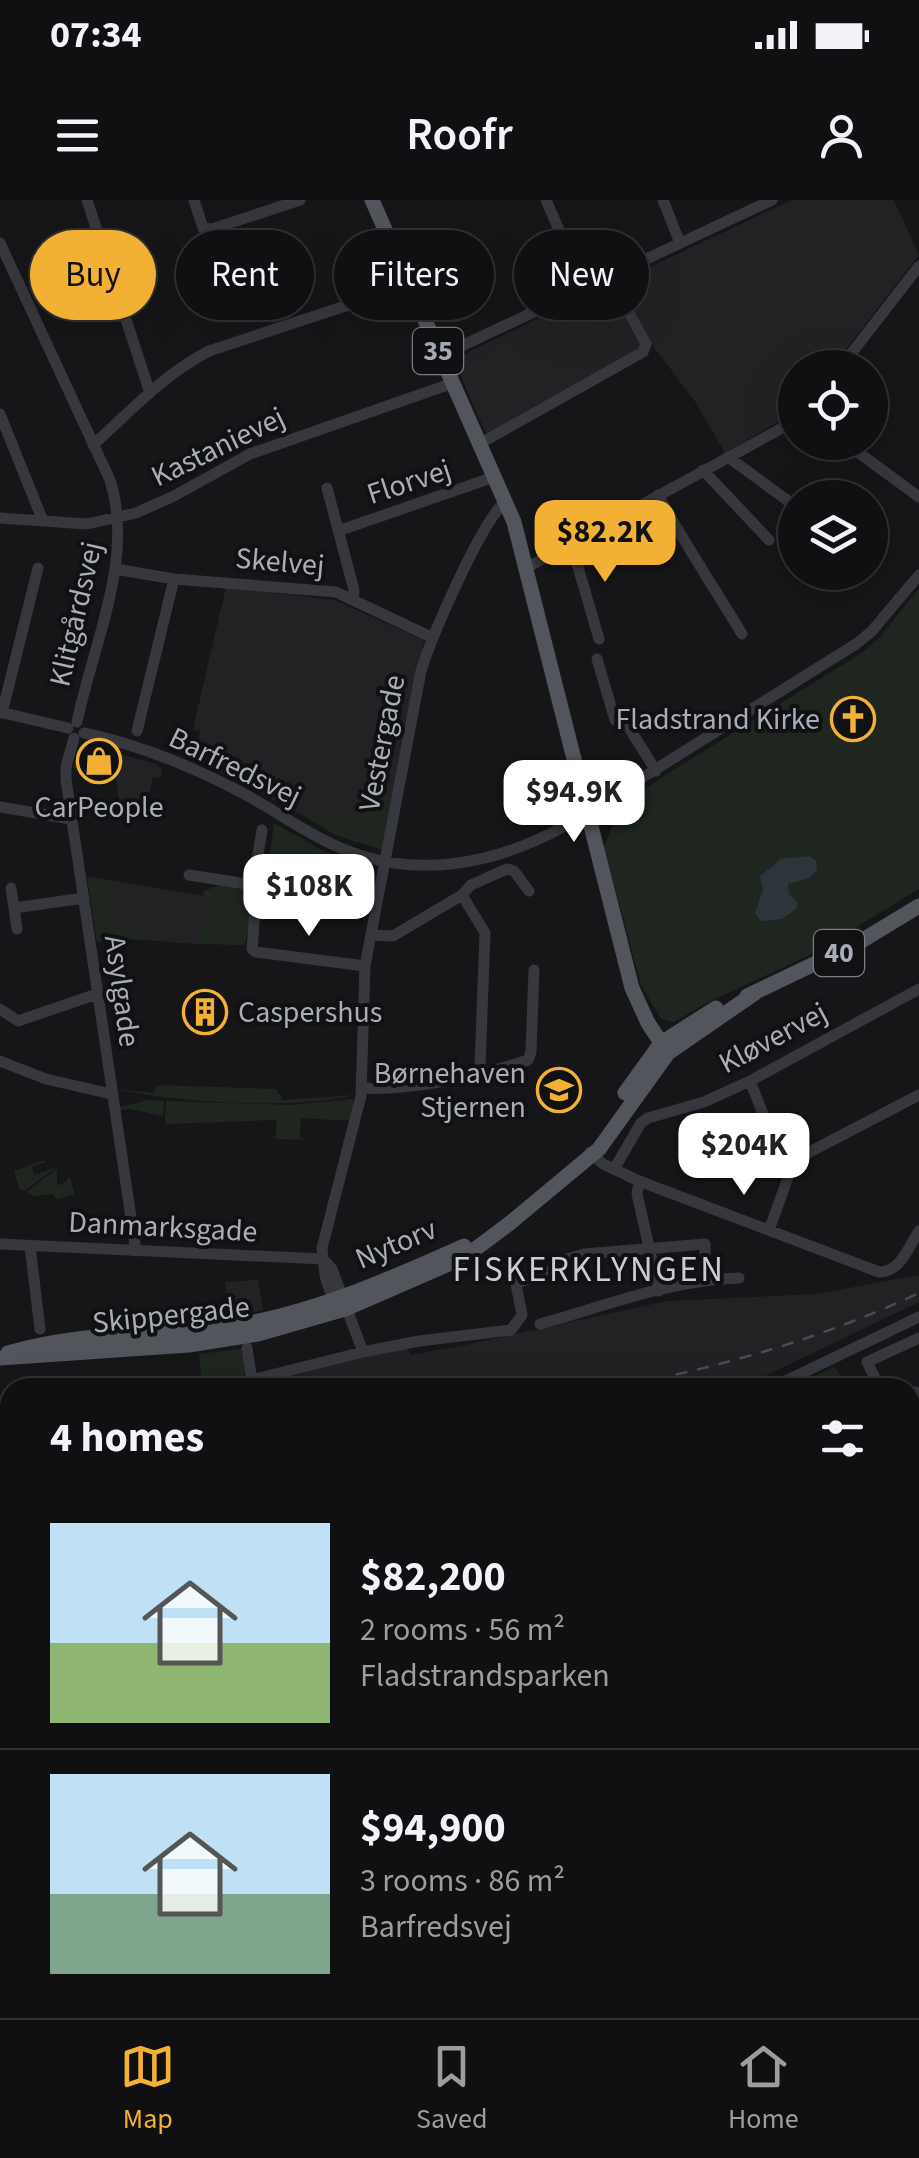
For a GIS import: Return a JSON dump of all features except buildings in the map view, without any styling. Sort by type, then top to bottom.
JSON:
[{"type":"main road","name":"35","points":[[372,200],[385,230]]},
{"type":"main road","name":"35","points":[[424,320],[514,522],[632,988],[640,1009],[665,1048]]},
{"type":"main road","name":"40","points":[[665,1048],[755,993],[858,943],[919,906]]},
{"type":"main road","name":"Nytorv","points":[[340,1302],[496,1233],[590,1152],[643,1065],[665,1048]]},
{"type":"main road","name":"Skippergade","points":[[0,1357],[215,1343],[258,1334],[340,1302]]},
{"type":"street","points":[[87,200],[150,393]]},
{"type":"street","points":[[194,200],[203,228],[212,229],[300,200]]},
{"type":"street","points":[[546,200],[559,230]]},
{"type":"street","points":[[663,200],[680,243]]},
{"type":"street","points":[[649,258],[772,200]]},
{"type":"street","points":[[0,243],[110,480],[119,518]]},
{"type":"street","points":[[854,350],[919,266]]},
{"type":"street","points":[[93,445],[176,370],[209,351],[334,310]]},
{"type":"street","points":[[440,356],[516,320]]},
{"type":"street","points":[[480,444],[643,352],[646,344],[633,320]]},
{"type":"street","name":"Kastanievej","points":[[0,518],[86,524],[119,518],[174,496],[250,454],[453,384]]},
{"type":"street","points":[[0,414],[43,521]]},
{"type":"street","points":[[528,567],[778,430]]},
{"type":"street","points":[[728,457],[778,493]]},
{"type":"street","points":[[869,460],[919,497]]},
{"type":"street","points":[[703,470],[769,540]]},
{"type":"street","name":"Florvej","points":[[338,531],[494,478]]},
{"type":"street","points":[[327,488],[354,590],[353,599]]},
{"type":"street","points":[[658,496],[742,634]]},
{"type":"street","name":"Vestergade","points":[[330,1213],[356,1121],[361,1088],[364,966],[421,671],[431,638],[498,508],[505,502]]},
{"type":"street","name":"Klitgårdsvej","points":[[76,730],[115,569],[119,518]]},
{"type":"street","points":[[486,531],[514,522]]},
{"type":"street","points":[[571,544],[598,639]]},
{"type":"street","points":[[1,712],[38,568]]},
{"type":"street","name":"Skelvej","points":[[115,569],[174,579],[336,592],[431,638]]},
{"type":"street","name":"Barfredsvej","points":[[1,712],[76,730],[174,762],[235,789],[338,847],[385,862],[442,866],[469,862],[523,848],[589,812],[856,644],[919,575]]},
{"type":"street","points":[[137,731],[174,579]]},
{"type":"street","points":[[597,659],[615,720],[628,726],[656,771]]},
{"type":"street","name":"Asylgade","points":[[76,730],[66,767],[71,820],[136,1252]]},
{"type":"street","points":[[0,808],[71,820]]},
{"type":"street","points":[[190,875],[253,885],[262,830]]},
{"type":"street","points":[[469,862],[467,890],[485,933],[480,1066]]},
{"type":"street","points":[[371,934],[393,936],[510,868],[530,891]]},
{"type":"street","points":[[10,888],[17,929]]},
{"type":"street","points":[[14,908],[84,898]]},
{"type":"street","points":[[254,911],[250,940],[256,952],[364,966]]},
{"type":"street","points":[[361,1088],[480,1074],[528,1060],[534,970]]},
{"type":"street","name":"Kløvervej","points":[[614,1169],[641,1123],[704,1102],[750,1081],[919,989]]},
{"type":"street","points":[[0,1009],[18,1020],[97,994]]},
{"type":"street","points":[[0,1060],[46,1079],[110,1094]]},
{"type":"street","points":[[750,1081],[784,1167],[790,1172]]},
{"type":"street","points":[[768,1230],[790,1172],[800,1157],[919,1095]]},
{"type":"street","points":[[590,1152],[639,1181],[866,1268],[887,1272],[896,1266],[919,1231]]},
{"type":"street","points":[[639,1181],[637,1194],[658,1291]]},
{"type":"street","name":"Nytorv","points":[[330,1213],[323,1259],[332,1269],[340,1302]]},
{"type":"street","name":"Danmarksgade","points":[[0,1244],[323,1259]]},
{"type":"street","points":[[260,1378],[419,1341],[511,1330],[522,1314],[516,1281],[546,1274],[564,1260],[584,1254],[705,1244],[704,1281]]},
{"type":"street","points":[[30,1246],[40,1329]]},
{"type":"street","points":[[540,1324],[658,1291],[739,1278]]},
{"type":"street","points":[[340,1302],[363,1352]]},
{"type":"street","points":[[793,1378],[919,1318]]},
{"type":"street","points":[[876,1378],[867,1362],[919,1338]]},
{"type":"street","points":[[248,1348],[252,1378]]},
{"type":"shaded area","points":[[792,200],[894,200],[919,255],[845,350],[778,350],[778,422],[725,453],[639,320],[649,320],[649,267]]},
{"type":"shaded area","points":[[535,320],[626,320],[640,345],[638,350],[486,434],[456,358]]},
{"type":"shaded area","points":[[226,587],[334,600],[424,640],[394,796],[356,843],[194,759],[200,731],[193,729]]},
{"type":"shaded area","points":[[919,588],[919,889],[814,953],[674,1022],[661,1019],[641,985],[604,847],[619,809],[662,777],[862,653]]},
{"type":"shaded area","points":[[85,744],[162,769],[161,778],[153,777],[147,806],[119,803],[116,777],[73,768],[80,747]]},
{"type":"shaded area","points":[[379,797],[392,798],[383,850],[335,835],[306,817],[317,813],[320,820],[380,803]]},
{"type":"shaded area","points":[[274,823],[356,864],[370,887],[369,894],[361,893],[354,876],[284,868],[269,862]]},
{"type":"shaded area","points":[[809,856],[816,861],[817,870],[809,878],[788,884],[797,908],[782,919],[761,921],[755,913],[763,890],[760,876],[781,859]]},
{"type":"shaded area","points":[[87,876],[204,896],[204,925],[195,944],[130,939],[127,943],[97,941]]},
{"type":"shaded area","points":[[87,879],[115,884],[107,928],[188,943],[97,941]]},
{"type":"shaded area","points":[[221,885],[252,888],[255,892],[245,945],[195,944],[204,925],[203,891]]},
{"type":"shaded area","points":[[158,1085],[276,1089],[283,1100],[355,1095],[302,1102],[237,1103],[117,1089],[152,1093]]},
{"type":"shaded area","points":[[354,1099],[351,1121],[301,1118],[300,1137],[305,1140],[275,1139],[277,1120],[165,1122],[166,1101],[289,1105]]},
{"type":"shaded area","points":[[148,1100],[164,1101],[163,1116],[120,1110],[120,1107]]},
{"type":"shaded area","points":[[45,1160],[32,1167],[34,1175],[57,1167],[20,1190],[14,1171]]},
{"type":"shaded area","points":[[57,1169],[57,1184],[62,1185],[70,1177],[75,1195],[56,1199],[53,1194],[33,1196],[26,1192]]},
{"type":"shaded area","points":[[919,1275],[919,1302],[761,1378],[287,1378],[370,1355],[408,1348],[410,1355],[461,1346],[667,1301],[816,1294]]},
{"type":"shaded area","points":[[258,1280],[263,1310],[229,1317],[225,1282]]},
{"type":"shaded area","points":[[245,1348],[247,1375],[202,1378],[199,1354]]},
{"type":"shaded area","points":[[834,1367],[844,1378],[810,1378]]},
{"type":"railway","points":[[657,1378],[768,1350],[919,1293]]},
{"type":"place","name":"Fladstrand Kirke","points":[[853,719]]},
{"type":"place","name":"CarPeople","points":[[99,761]]},
{"type":"place","name":"Caspershus","points":[[205,1012]]},
{"type":"place","name":"Børnehaven Stjernen","points":[[559,1090]]},
{"type":"district","name":"FISKERKLYNGEN","points":[[589,1270]]}]
